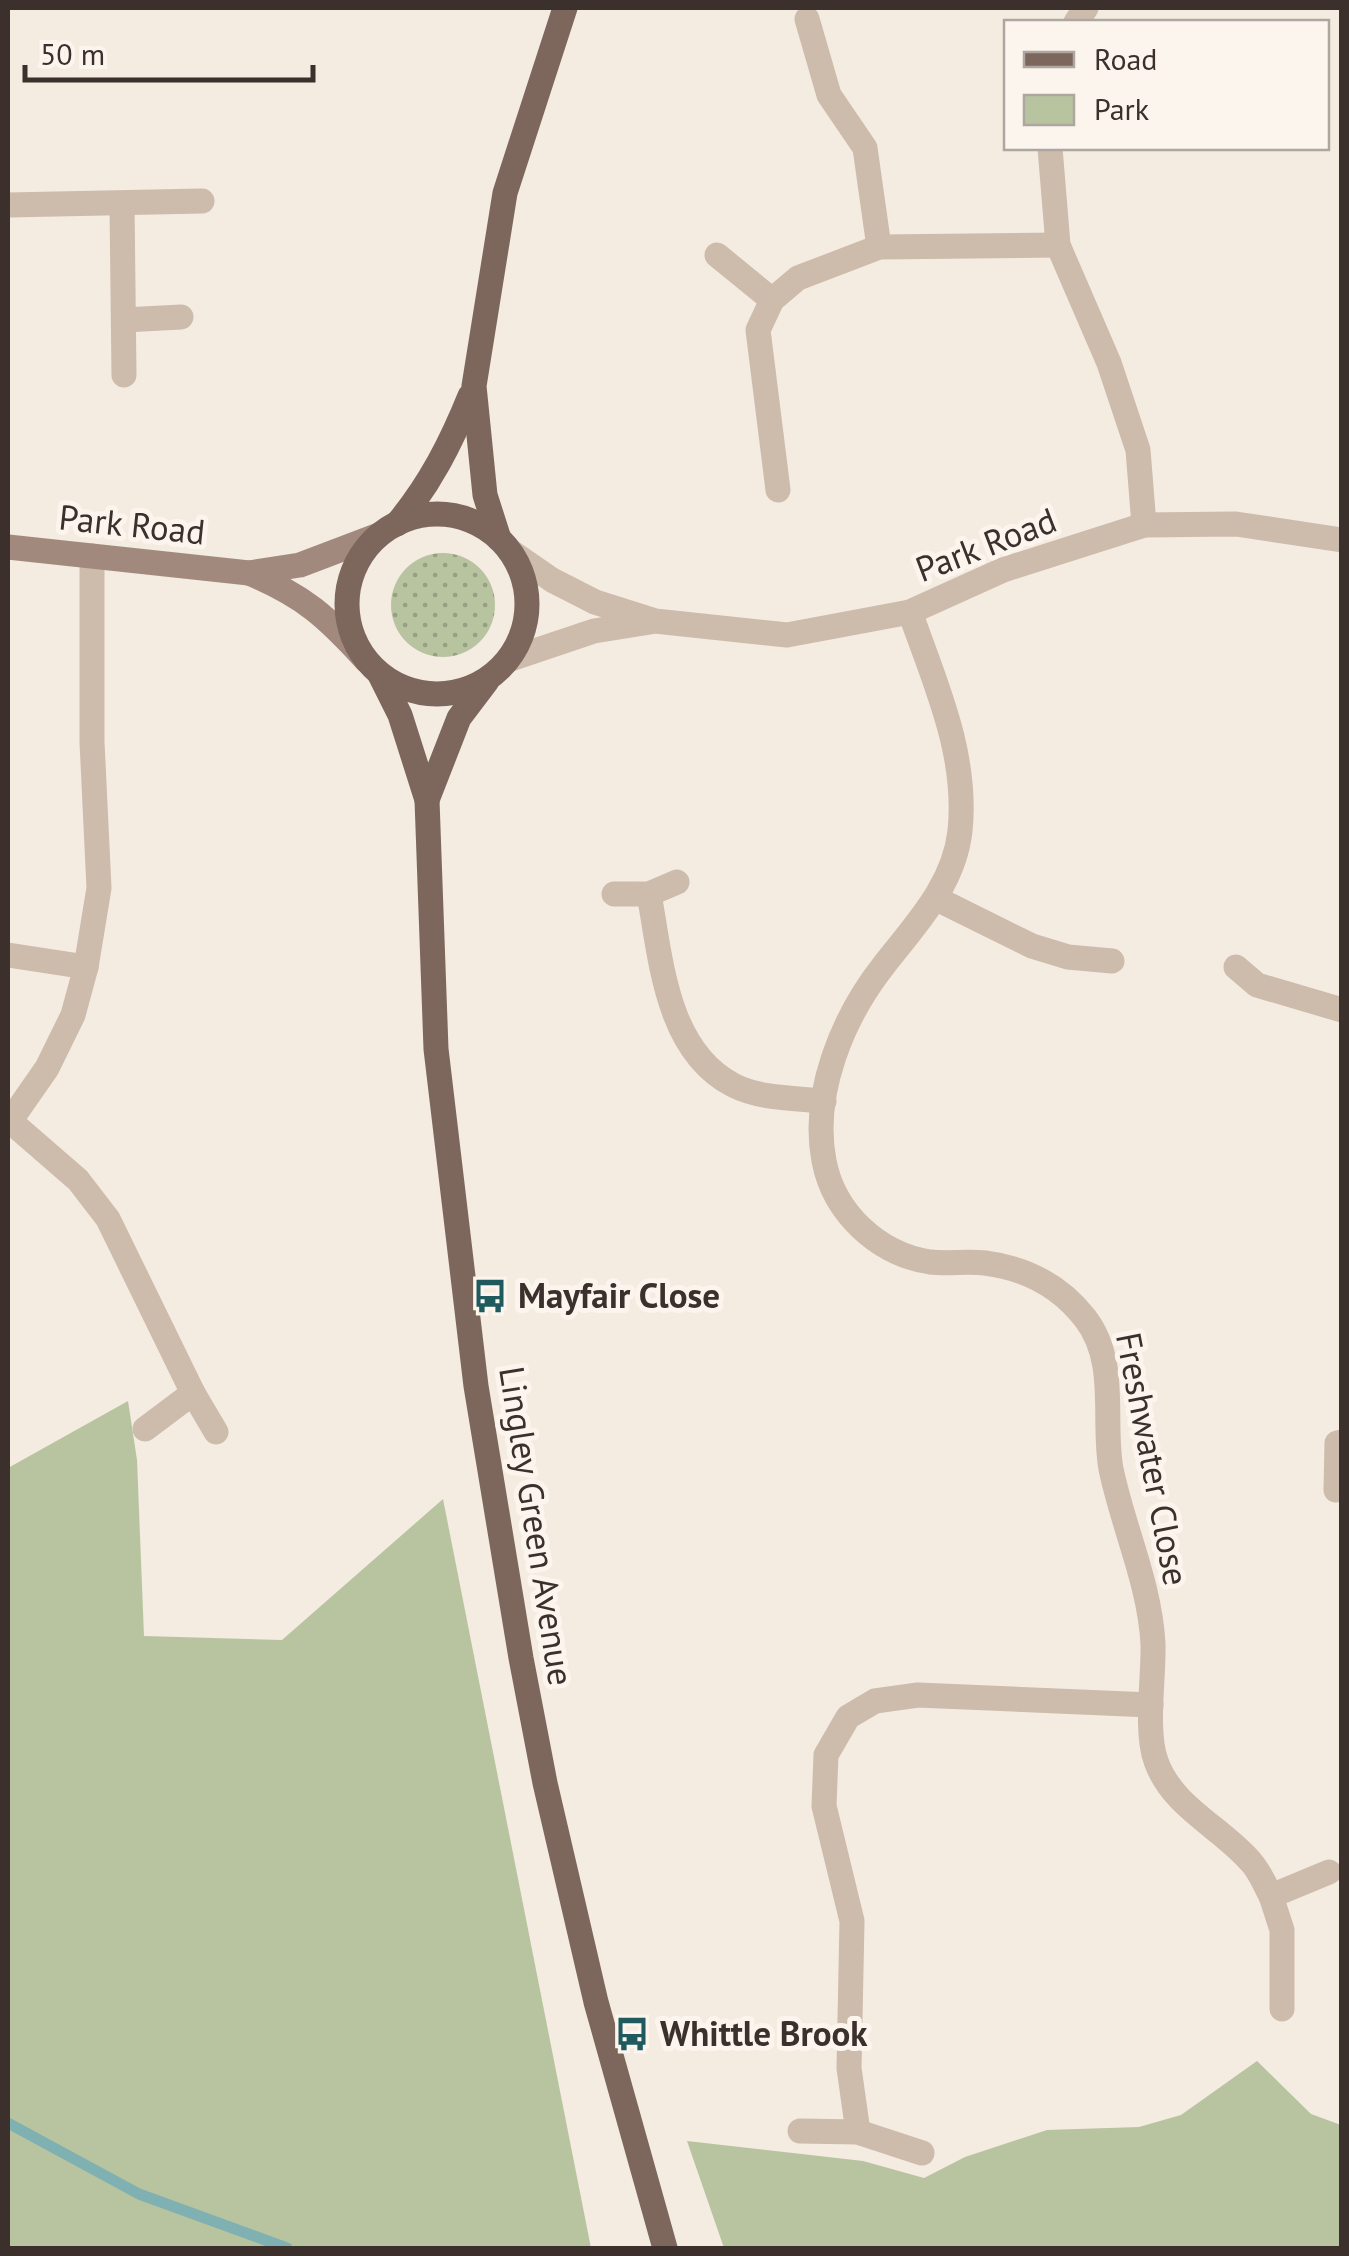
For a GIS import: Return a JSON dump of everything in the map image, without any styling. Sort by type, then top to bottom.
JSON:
[{"type":"main road","points":[[474,386],[486,495],[505,545],[524,577],[528,606],[522,635],[499,668],[464,690],[434,694],[405,688],[373,667],[353,636],[347,609],[350,581],[361,556],[426,490],[474,386],[505,193],[565,8]]},
{"type":"main road","points":[[388,529],[423,515],[450,516],[476,523],[505,545]]},
{"type":"main road","name":"Lingley Green Avenue","points":[[373,667],[400,715],[427,800],[436,1049],[474,1368],[545,1783],[591,1984],[665,2248]]},
{"type":"main road","name":"Lingley Green Avenue","points":[[427,800],[460,718],[499,668]]},
{"type":"street","points":[[807,19],[829,95],[865,148],[879,247]]},
{"type":"street","points":[[1050,150],[1058,245],[1109,363],[1138,450],[1144,525]]},
{"type":"street","points":[[8,205],[202,200]]},
{"type":"street","points":[[122,204],[124,375]]},
{"type":"street","points":[[778,490],[758,330],[772,300],[798,278],[879,247],[1058,245]]},
{"type":"street","points":[[716,255],[772,300]]},
{"type":"street","points":[[124,320],[181,317]]},
{"type":"street","name":"Park Road","points":[[505,545],[552,580],[596,602],[655,621],[787,635],[910,612],[1003,570],[1144,525],[1236,524],[1342,540]]},
{"type":"street","name":"Park Road","points":[[8,548],[249,573],[300,565],[388,529]]},
{"type":"street","points":[[92,556],[92,742],[100,888],[74,1016],[47,1068],[9,1122],[78,1180],[108,1219],[192,1393],[216,1432]]},
{"type":"street","name":"Park Road","points":[[249,573],[291,591],[328,618],[373,667]]},
{"type":"street","name":"Freshwater Close","points":[[910,612],[952,728],[961,783],[960,835],[937,899],[854,1008],[835,1053],[821,1130],[824,1162],[831,1185],[854,1222],[875,1241],[931,1262],[984,1262],[1018,1270],[1047,1283],[1072,1301],[1089,1323],[1102,1354],[1109,1390],[1110,1466],[1140,1572],[1153,1641],[1151,1704],[1155,1759],[1185,1806],[1254,1865],[1271,1896],[1282,1930],[1282,2009]]},
{"type":"street","name":"Park Road","points":[[499,668],[594,631],[655,621]]},
{"type":"street","points":[[614,894],[650,894],[677,882]]},
{"type":"street","points":[[650,894],[665,978],[683,1034],[707,1066],[733,1084],[764,1095],[824,1101]]},
{"type":"street","points":[[937,899],[1032,946],[1068,958],[1112,960]]},
{"type":"street","points":[[8,955],[86,967]]},
{"type":"street","points":[[1236,967],[1257,985],[1342,1010]]},
{"type":"street","points":[[145,1428],[192,1393]]},
{"type":"street","points":[[1336,1490],[1337,1443],[1342,1442]]},
{"type":"street","points":[[858,2132],[849,2068],[852,1921],[824,1806],[826,1755],[848,1717],[875,1700],[918,1696],[1151,1704]]},
{"type":"street","points":[[1271,1896],[1329,1872]]},
{"type":"street","points":[[800,2131],[858,2132],[922,2153]]},
{"type":"green space","points":[[443,553],[463,557],[480,568],[491,585],[495,605],[491,625],[480,642],[463,653],[443,657],[423,653],[406,642],[395,625],[391,605],[395,585],[406,568],[423,557]]},
{"type":"green space","points":[[128,1401],[137,1460],[144,1636],[282,1640],[443,1499],[591,2248],[8,2248],[8,1468]]},
{"type":"green space","points":[[1257,2061],[1311,2114],[1341,2125],[1341,2248],[724,2248],[687,2141],[863,2161],[924,2178],[965,2157],[1047,2130],[1139,2127],[1181,2115]]},
{"type":"waterway","name":"Whittle Brook","points":[[8,2123],[139,2194],[287,2248]]},
{"type":"place","name":"Mayfair Close","points":[[490,1296]]},
{"type":"place","name":"Whittle Brook","points":[[632,2034]]}]
